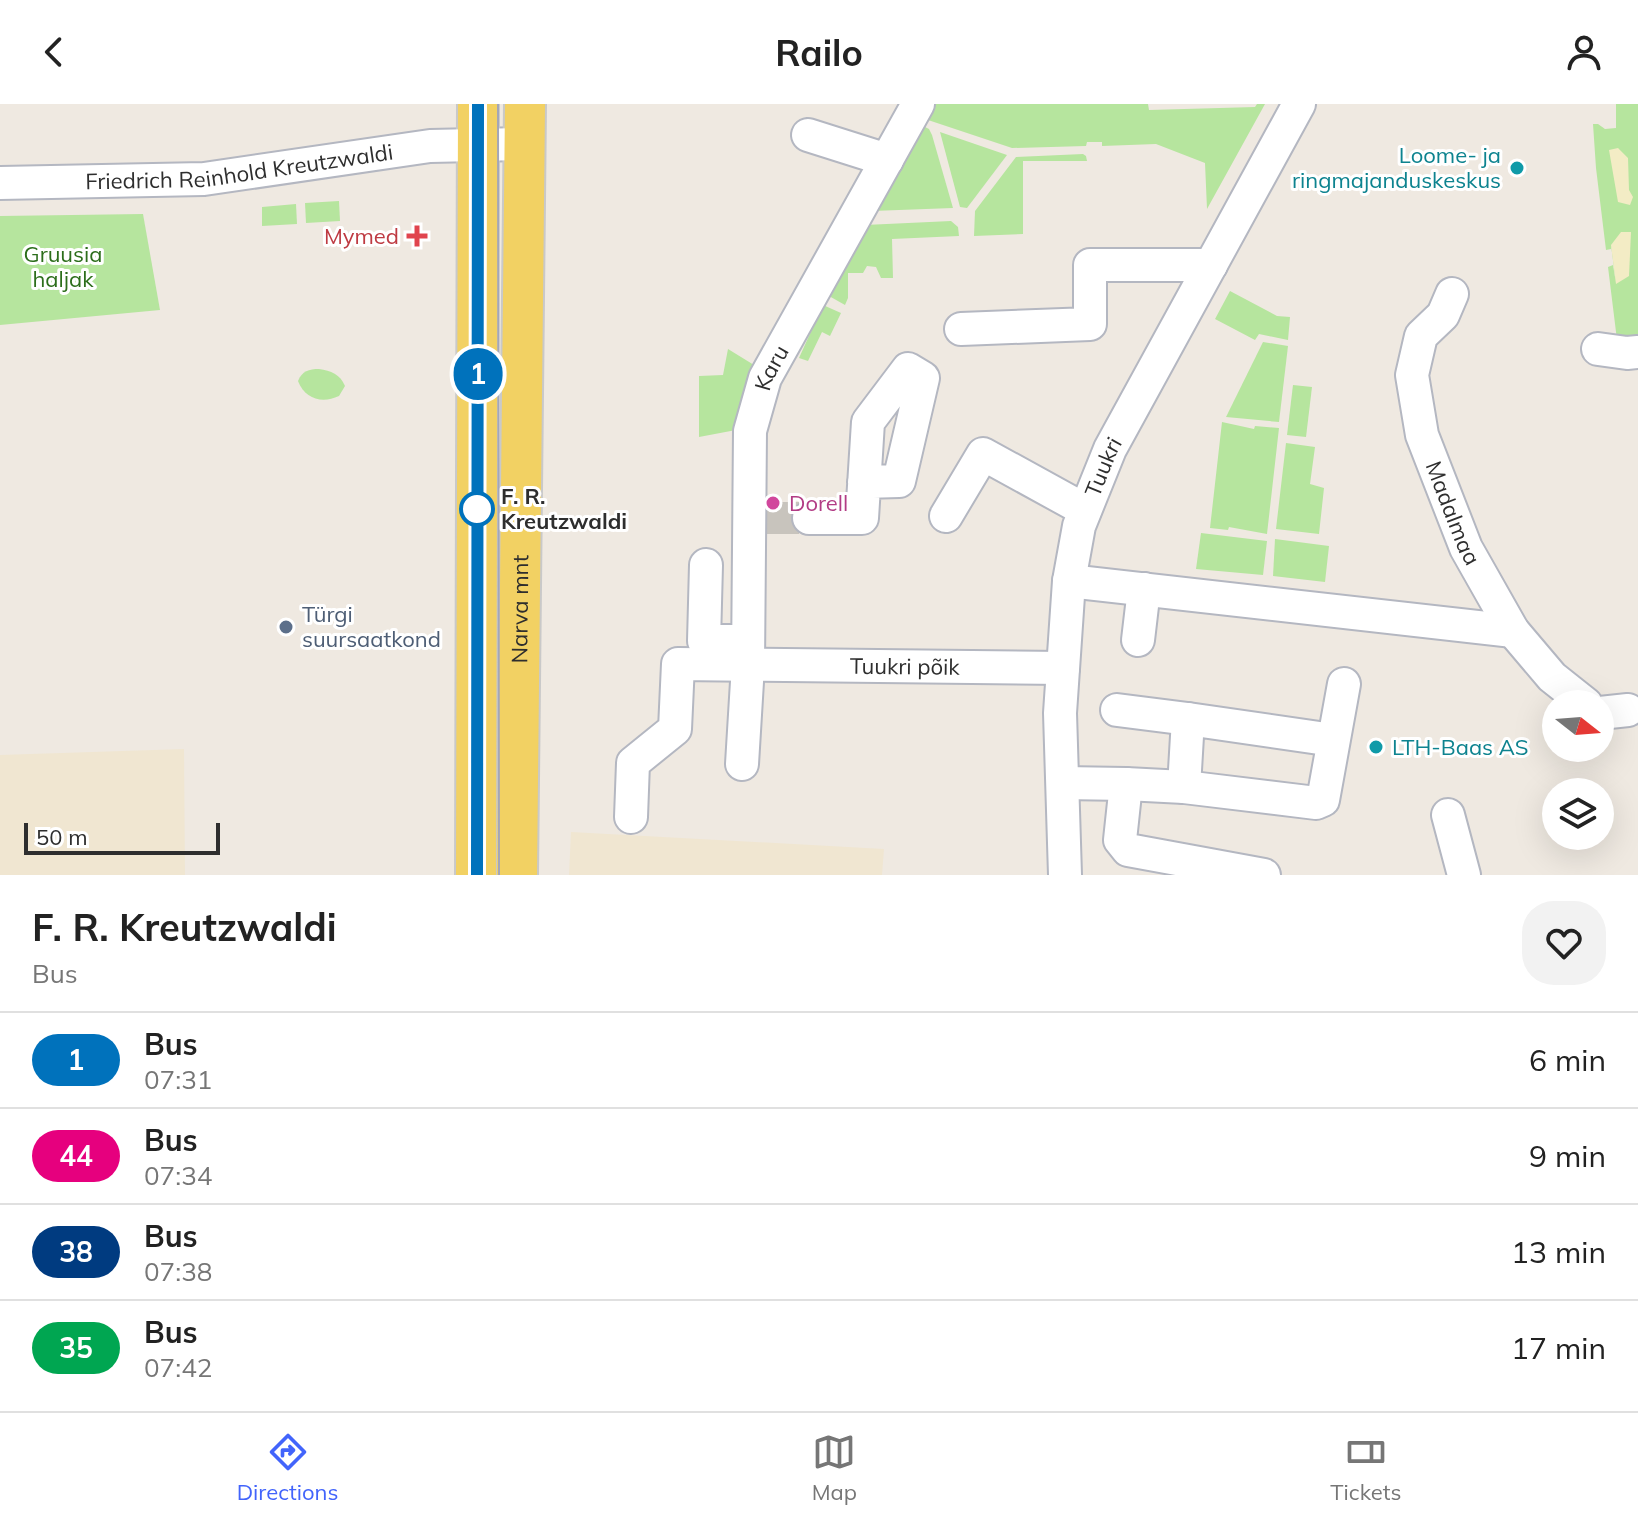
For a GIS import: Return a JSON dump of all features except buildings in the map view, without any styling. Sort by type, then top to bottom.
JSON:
[{"type":"main road","name":"Narva mnt","points":[[476,875],[478,104]]},
{"type":"main road","name":"Narva mnt","points":[[517,875],[525,104]]},
{"type":"street","name":"Karu","points":[[742,764],[758,518],[750,431],[765,378],[918,104]]},
{"type":"street","name":"Tuukri","points":[[1065,875],[1060,713],[1069,581],[1079,526],[1110,449],[1299,104]]},
{"type":"street","points":[[808,135],[887,160]]},
{"type":"street","name":"Friedrich Reinhold Kreutzwaldi","points":[[0,183],[204,179],[379,153],[477,144],[524,144]]},
{"type":"street","points":[[961,329],[1090,324],[1090,265],[1211,265]]},
{"type":"street","name":"Madalmaa","points":[[1452,294],[1443,315],[1421,336],[1412,375],[1422,435],[1466,548],[1513,631],[1552,677],[1568,690]]},
{"type":"street","points":[[1598,349],[1638,352]]},
{"type":"street","points":[[946,516],[983,454],[1085,510]]},
{"type":"street","points":[[809,518],[862,518],[864,482]]},
{"type":"street","points":[[706,565],[704,641],[748,653]]},
{"type":"street","points":[[1069,581],[1513,631]]},
{"type":"street","points":[[1138,640],[1144,589]]},
{"type":"street","points":[[631,817],[633,763],[675,729],[678,664],[748,653]]},
{"type":"street","name":"Tuukri põik","points":[[748,653],[1063,668]]},
{"type":"street","points":[[1063,783],[1184,787],[1316,803],[1323,800],[1326,792],[1344,684]]},
{"type":"street","points":[[1117,710],[1333,740]]},
{"type":"street","points":[[1184,787],[1188,719]]},
{"type":"street","points":[[1126,784],[1120,840],[1128,850],[1264,875]]},
{"type":"street","points":[[1448,815],[1464,875]]},
{"type":"shaded area","points":[[184,749],[185,875],[0,875],[0,755]]},
{"type":"shaded area","points":[[571,832],[884,849],[882,875],[569,875]]},
{"type":"green space","points":[[934,104],[1148,104],[1149,110],[1255,107],[1265,104],[1207,209],[1205,163],[1156,144],[1102,146],[1102,142],[1087,142],[1086,146],[1012,148],[925,119]]},
{"type":"green space","points":[[1616,104],[1638,104],[1638,338],[1617,340],[1608,267],[1613,265],[1616,283],[1611,245],[1611,249],[1606,250],[1593,124],[1605,129],[1616,128]]},
{"type":"green space","points":[[921,125],[929,129],[932,135],[953,208],[872,211]]},
{"type":"green space","points":[[940,132],[1007,155],[967,208],[960,207]]},
{"type":"green space","points":[[1083,154],[1087,161],[1023,161],[1023,234],[974,236],[975,211],[1016,157]]},
{"type":"green space","points":[[339,201],[340,221],[306,223],[305,203]]},
{"type":"green space","points":[[296,204],[297,224],[262,226],[262,207]]},
{"type":"green space","name":"Gruusia haljak","points":[[143,214],[160,310],[0,325],[0,216]]},
{"type":"green space","points":[[951,221],[958,227],[959,236],[892,239],[893,278],[881,278],[876,267],[867,266],[863,273],[848,273],[845,305],[829,296],[865,225]]},
{"type":"green space","points":[[1230,291],[1277,316],[1290,317],[1288,340],[1259,334],[1255,340],[1215,319]]},
{"type":"green space","points":[[823,305],[841,313],[830,336],[822,332],[808,361],[799,358]]},
{"type":"green space","points":[[1263,342],[1288,346],[1279,422],[1226,417]]},
{"type":"green space","points":[[728,349],[754,365],[736,430],[699,437],[699,376],[723,375]]},
{"type":"green space","points":[[319,369],[341,379],[345,386],[339,396],[320,400],[301,387],[298,381],[302,375]]},
{"type":"green space","points":[[1293,385],[1312,387],[1306,437],[1287,435]]},
{"type":"green space","points":[[1222,422],[1254,429],[1255,426],[1279,428],[1267,534],[1229,527],[1228,530],[1210,528]]},
{"type":"green space","points":[[1286,443],[1315,447],[1310,484],[1324,488],[1319,534],[1276,529]]},
{"type":"green space","points":[[1201,533],[1267,541],[1263,575],[1196,569]]},
{"type":"green space","points":[[1275,539],[1329,546],[1325,582],[1273,576]]},
{"type":"sand","points":[[1618,148],[1628,158],[1629,190],[1633,197],[1630,205],[1618,202],[1609,150]]},
{"type":"sand","points":[[1621,232],[1631,232],[1629,276],[1616,284],[1611,245]]},
{"type":"tunnel","points":[[767,518],[809,518]]},
{"type":"tram line","points":[[498,104],[499,875]]},
{"type":"bus line","name":"1","points":[[477,875],[478,104]]},
{"type":"place","name":"Loome- ja ringmajanduskeskus","points":[[1517,168]]},
{"type":"place","name":"Mymed","points":[[417,236]]},
{"type":"place","name":"Dorell","points":[[773,503]]},
{"type":"place","name":"F. R. Kreutzwaldi","points":[[477,509]]},
{"type":"place","name":"Türgi suursaatkond","points":[[286,627]]},
{"type":"place","name":"LTH-Baas AS","points":[[1376,747]]}]
